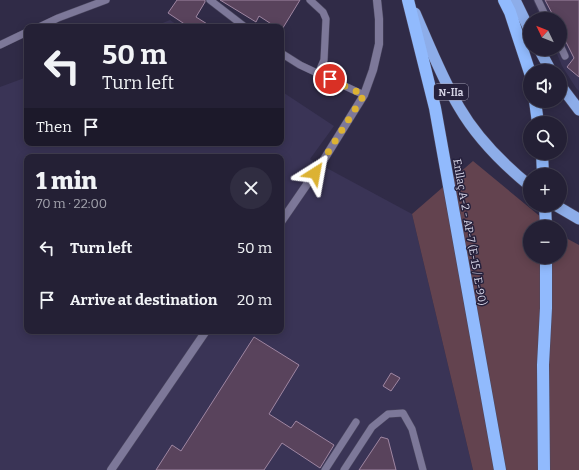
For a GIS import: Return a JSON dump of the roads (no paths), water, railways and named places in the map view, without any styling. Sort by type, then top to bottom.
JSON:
[{"type":"highway","name":"N-IIa","points":[[409,0],[446,83],[460,108],[475,131],[487,145],[523,180]]},
{"type":"highway","name":"Enllaç A-2 - AP-7 (E-15 / E-90)","points":[[409,0],[435,108],[500,470]]},
{"type":"highway","points":[[504,0],[510,12],[527,64]]},
{"type":"highway","points":[[515,0],[523,17]]},
{"type":"highway","points":[[567,94],[579,110]]},
{"type":"highway","points":[[566,212],[576,218]]},
{"type":"highway","points":[[544,470],[543,365],[546,308],[546,264]]},
{"type":"street","points":[[284,218],[323,161],[364,95],[374,70],[379,44],[377,0]]},
{"type":"street","points":[[111,470],[204,334]]},
{"type":"lane","points":[[45,24],[106,0]]},
{"type":"lane","points":[[210,0],[241,24]]},
{"type":"lane","points":[[310,0],[323,12],[326,19],[324,60],[318,74]]},
{"type":"lane","points":[[538,0],[544,12]]},
{"type":"lane","points":[[0,45],[24,33]]},
{"type":"lane","points":[[284,54],[300,65],[364,95]]},
{"type":"lane","points":[[344,470],[372,427],[388,414],[403,413],[412,429],[423,470]]},
{"type":"lane","points":[[325,470],[356,422]]}]
